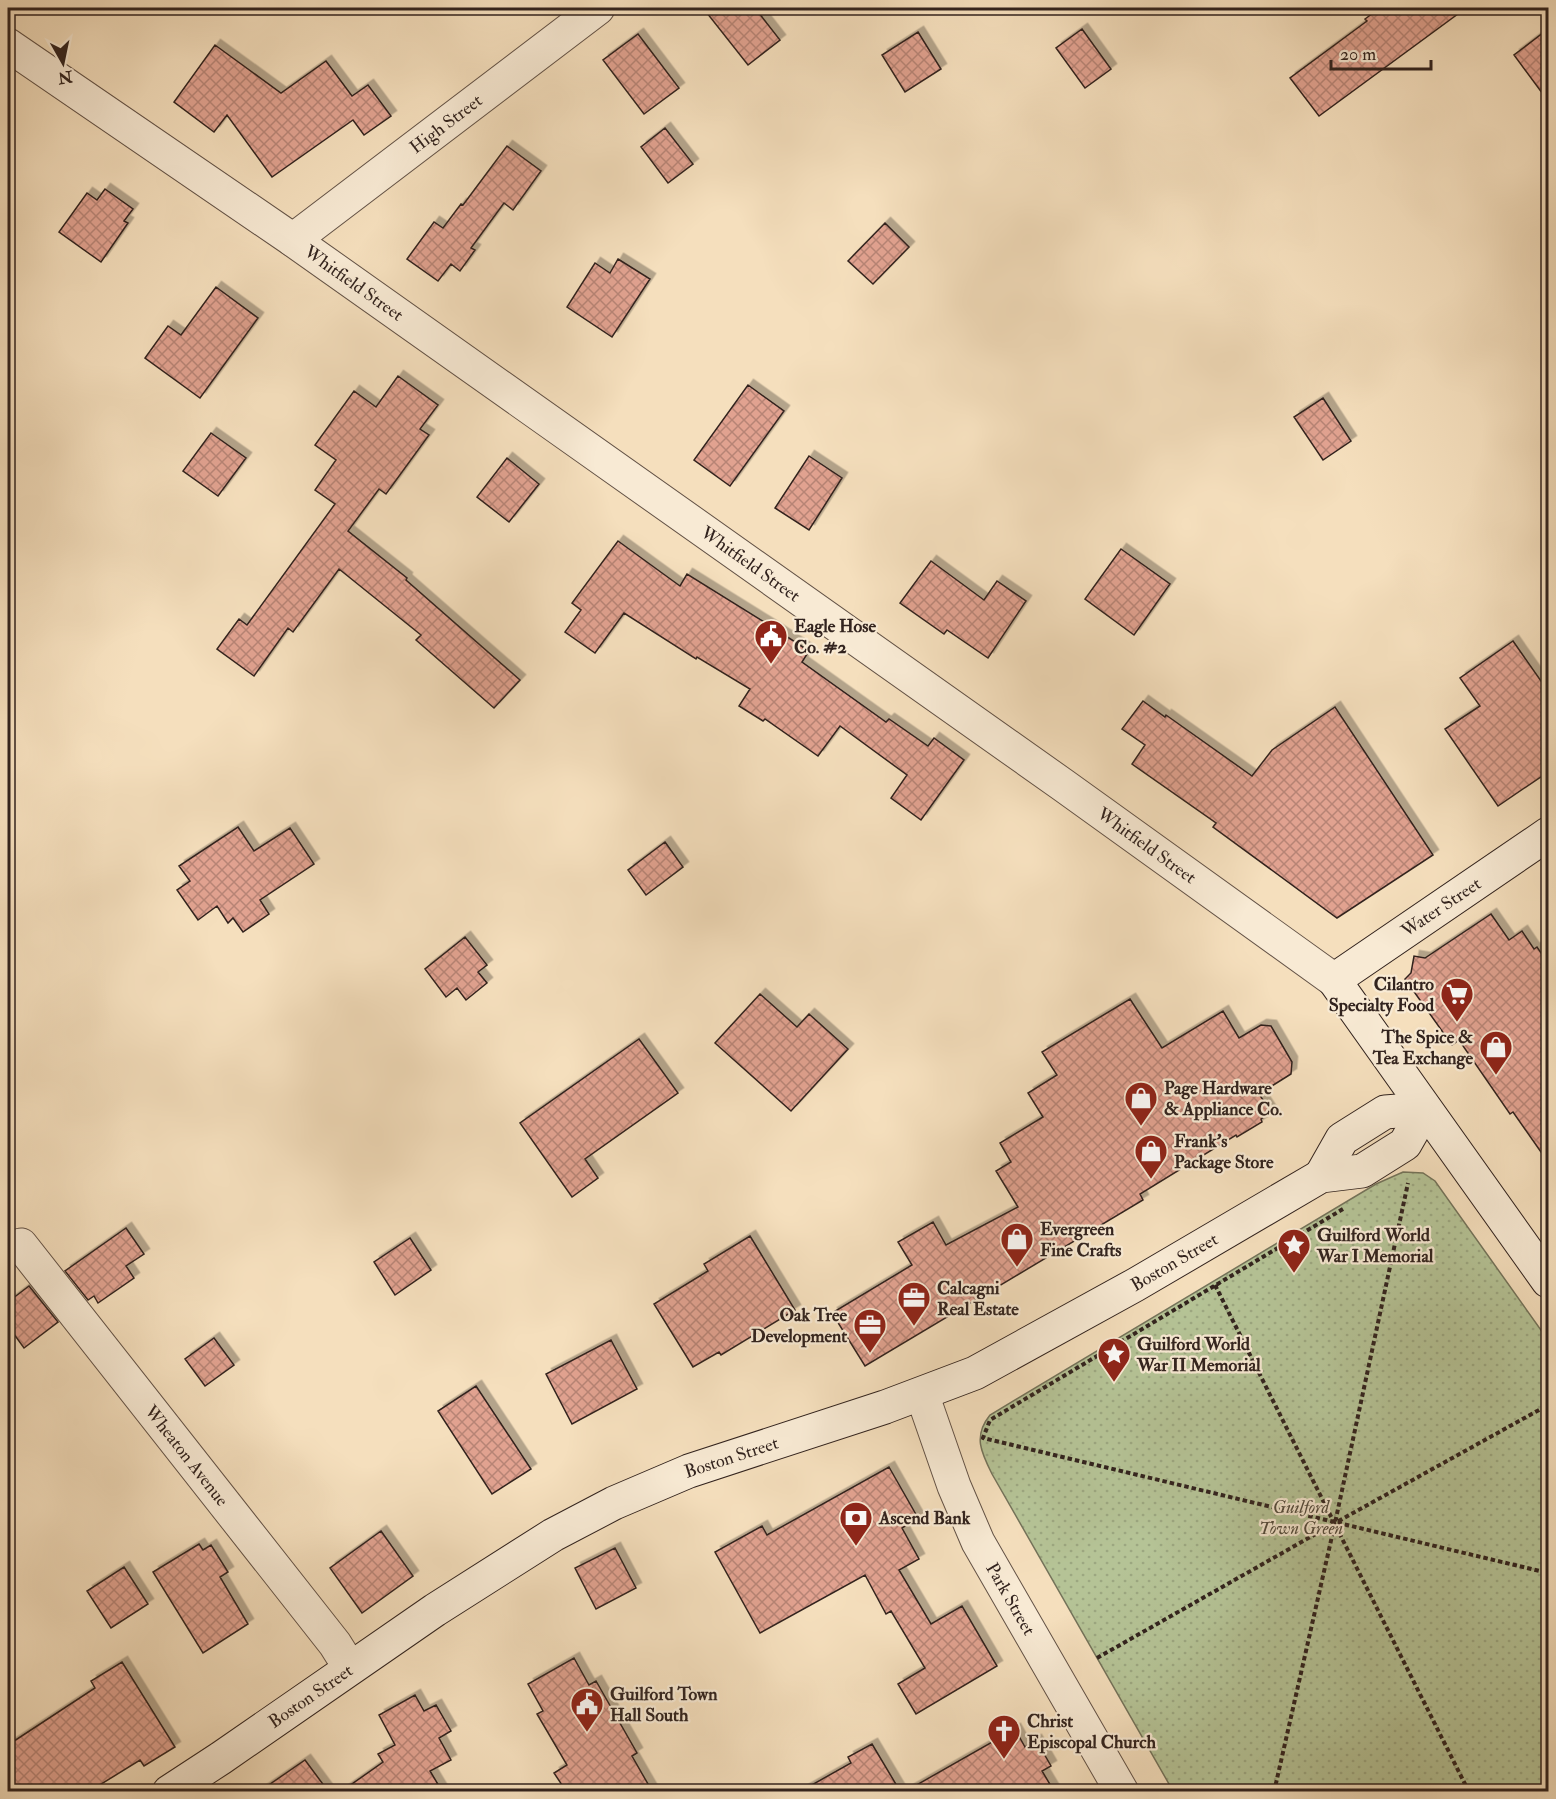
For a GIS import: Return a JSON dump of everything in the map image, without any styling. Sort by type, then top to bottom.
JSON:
[{"type":"street","name":"High Street","points":[[293,240],[598,8]]},
{"type":"street","name":"Whitfield Street","points":[[8,45],[293,240],[1063,785],[1334,980],[1548,1281]]},
{"type":"street","name":"Water Street","points":[[1334,980],[1548,834]]},
{"type":"street","name":"Boston Street","points":[[169,1791],[435,1610],[553,1535],[614,1503],[689,1471],[922,1394],[975,1373],[1074,1320],[1321,1176],[1342,1139],[1385,1112],[1425,1109]]},
{"type":"street","name":"Wheaton Avenue","points":[[21,1245],[335,1644],[350,1668]]},
{"type":"street","name":"Park Street","points":[[922,1394],[954,1486],[978,1542],[1122,1791]]},
{"type":"path","points":[[1274,1791],[1335,1523],[1410,1173]]},
{"type":"path","points":[[1344,1209],[990,1420],[983,1438],[1548,1573]]},
{"type":"path","points":[[1215,1286],[1469,1791]]},
{"type":"path","points":[[1097,1658],[1548,1405]]},
{"type":"green space","name":"Guilford Town Green","points":[[1403,1172],[1423,1173],[1435,1181],[1548,1340],[1548,1791],[1173,1791],[992,1474],[982,1451],[980,1437],[982,1430],[990,1415],[1376,1184]]},
{"type":"building","points":[[703,8],[755,8],[780,40],[748,65]]},
{"type":"building","points":[[1380,8],[1466,8],[1319,116],[1290,78],[1367,21],[1365,19]]},
{"type":"building","points":[[1082,29],[1111,69],[1085,88],[1056,48]]},
{"type":"building","points":[[1548,29],[1548,101],[1514,55]]},
{"type":"building","points":[[918,32],[941,69],[905,92],[882,55]]},
{"type":"building","points":[[638,34],[679,88],[644,114],[603,60]]},
{"type":"building","points":[[215,45],[281,93],[326,61],[352,96],[368,85],[391,116],[364,135],[353,120],[272,177],[227,115],[214,132],[174,102]]},
{"type":"building","points":[[665,128],[693,164],[668,183],[641,147]]},
{"type":"building","points":[[507,146],[541,171],[513,210],[504,203],[471,248],[475,250],[460,271],[451,264],[438,281],[407,259],[434,222],[443,228]]},
{"type":"building","points":[[105,189],[133,209],[124,221],[128,223],[101,262],[59,232],[87,193],[97,200]]},
{"type":"building","points":[[885,223],[909,247],[873,284],[848,261]]},
{"type":"building","points":[[618,259],[650,279],[612,337],[567,307],[595,263],[610,273]]},
{"type":"building","points":[[216,287],[258,318],[200,398],[145,358],[168,326],[181,335]]},
{"type":"building","points":[[398,376],[438,405],[420,429],[429,435],[386,494],[379,489],[348,531],[407,578],[406,580],[520,680],[494,708],[416,640],[421,635],[339,569],[293,632],[288,628],[254,676],[217,649],[239,619],[247,625],[335,504],[315,490],[336,460],[315,445],[354,391],[376,407]]},
{"type":"building","points":[[748,385],[784,411],[730,486],[694,460]]},
{"type":"building","points":[[1323,398],[1351,441],[1323,460],[1294,417]]},
{"type":"building","points":[[211,433],[246,458],[218,496],[183,471]]},
{"type":"building","points":[[809,456],[842,478],[809,530],[775,508]]},
{"type":"building","points":[[507,458],[539,484],[509,522],[477,497]]},
{"type":"building","points":[[618,541],[680,586],[687,574],[769,625],[809,651],[802,662],[886,722],[889,719],[928,746],[934,738],[964,760],[921,820],[891,798],[907,775],[840,726],[818,756],[765,719],[763,721],[739,706],[750,689],[697,657],[696,659],[624,613],[595,653],[565,632],[581,610],[572,603]]},
{"type":"building","points":[[1121,549],[1170,584],[1134,635],[1085,599]]},
{"type":"building","points":[[931,561],[984,600],[997,581],[1026,601],[988,658],[947,630],[944,634],[900,603]]},
{"type":"building","points":[[1513,641],[1548,691],[1548,772],[1498,806],[1445,729],[1480,706],[1460,678]]},
{"type":"building","points":[[1143,701],[1252,776],[1272,750],[1335,707],[1433,855],[1337,918],[1213,827],[1216,823],[1132,764],[1145,745],[1122,729]]},
{"type":"building","points":[[238,827],[254,851],[290,828],[314,864],[260,900],[269,914],[243,932],[233,918],[228,923],[217,906],[198,920],[177,890],[190,881],[179,866]]},
{"type":"building","points":[[665,842],[683,867],[646,895],[628,870]]},
{"type":"building","points":[[1491,914],[1509,940],[1522,931],[1534,949],[1537,947],[1548,963],[1548,1162],[1513,1112],[1510,1114],[1459,1040],[1452,1045],[1405,979],[1411,973],[1414,956],[1425,958]]},
{"type":"building","points":[[465,937],[487,965],[478,972],[487,983],[466,1000],[457,988],[446,997],[425,969]]},
{"type":"building","points":[[760,994],[797,1027],[809,1014],[848,1049],[791,1111],[715,1043]]},
{"type":"building","name":"Page Hardware & Appliance Co.","points":[[1130,999],[1162,1048],[1223,1011],[1239,1038],[1261,1025],[1271,1026],[1292,1062],[1291,1074],[1259,1094],[1271,1112],[1261,1119],[1262,1122],[1237,1137],[1236,1135],[1140,1194],[1143,1200],[865,1366],[832,1313],[912,1265],[898,1242],[933,1222],[946,1245],[1018,1207],[996,1171],[1011,1162],[1000,1143],[1043,1117],[1028,1093],[1057,1075],[1042,1052]]},
{"type":"building","points":[[639,1039],[678,1093],[585,1159],[598,1178],[572,1197],[520,1123]]},
{"type":"building","points":[[126,1228],[144,1254],[126,1266],[134,1278],[98,1303],[94,1296],[88,1300],[65,1271]]},
{"type":"building","points":[[750,1236],[795,1310],[721,1355],[719,1352],[693,1367],[654,1304],[708,1271],[704,1264]]},
{"type":"building","points":[[410,1238],[431,1270],[395,1295],[374,1262]]},
{"type":"building","points":[[29,1286],[58,1322],[24,1348],[8,1326],[8,1302]]},
{"type":"building","points":[[214,1338],[234,1365],[205,1386],[185,1359]]},
{"type":"building","points":[[611,1340],[637,1389],[572,1424],[546,1374]]},
{"type":"building","points":[[476,1386],[531,1469],[492,1494],[438,1411]]},
{"type":"building","name":"Ascend Bank","points":[[889,1467],[918,1518],[902,1528],[919,1559],[899,1570],[931,1624],[962,1606],[997,1666],[916,1714],[898,1684],[925,1668],[891,1611],[886,1614],[865,1575],[760,1633],[715,1552],[762,1526],[767,1535]]},
{"type":"building","points":[[381,1531],[413,1576],[362,1613],[330,1568]]},
{"type":"building","points":[[199,1544],[203,1550],[211,1545],[228,1572],[220,1577],[248,1624],[203,1653],[153,1572]]},
{"type":"building","points":[[615,1548],[636,1588],[596,1609],[575,1568]]},
{"type":"building","points":[[124,1567],[148,1604],[111,1628],[87,1591]]},
{"type":"building","name":"Guilford Town Hall South","points":[[574,1658],[589,1685],[596,1681],[637,1753],[632,1756],[652,1791],[566,1791],[554,1773],[567,1765],[537,1714],[543,1711],[528,1684]]},
{"type":"building","points":[[122,1662],[175,1747],[144,1766],[140,1760],[90,1791],[8,1791],[8,1745],[95,1688],[91,1681]]},
{"type":"building","points":[[415,1695],[424,1711],[436,1705],[451,1731],[439,1738],[451,1760],[430,1771],[442,1791],[342,1791],[383,1762],[378,1754],[395,1745],[379,1715]]},
{"type":"building","name":"Christ Episcopal Church","points":[[1015,1729],[1025,1747],[1036,1740],[1051,1766],[1042,1771],[1054,1791],[906,1791]]},
{"type":"building","points":[[872,1744],[900,1791],[801,1791],[851,1763],[848,1757]]},
{"type":"building","points":[[305,1760],[328,1791],[260,1791]]},
{"type":"place","name":"Eagle Hose Co. #2","points":[[771,665]]},
{"type":"place","name":"Cilantro Specialty Food","points":[[1457,1023]]},
{"type":"place","name":"The Spice & Tea Exchange","points":[[1496,1076]]},
{"type":"place","name":"Page Hardware & Appliance Co.","points":[[1141,1127]]},
{"type":"place","name":"Frank's Package Store","points":[[1151,1180]]},
{"type":"place","name":"Evergreen Fine Crafts","points":[[1017,1268]]},
{"type":"place","name":"Guilford World War I Memorial","points":[[1294,1274]]},
{"type":"place","name":"Calcagni Real Estate","points":[[914,1327]]},
{"type":"place","name":"Oak Tree Development","points":[[870,1354]]},
{"type":"place","name":"Guilford World War II Memorial","points":[[1114,1383]]},
{"type":"place","name":"Ascend Bank","points":[[856,1547]]},
{"type":"place","name":"Guilford Town Hall South","points":[[587,1733]]},
{"type":"place","name":"Christ Episcopal Church","points":[[1004,1760]]}]
